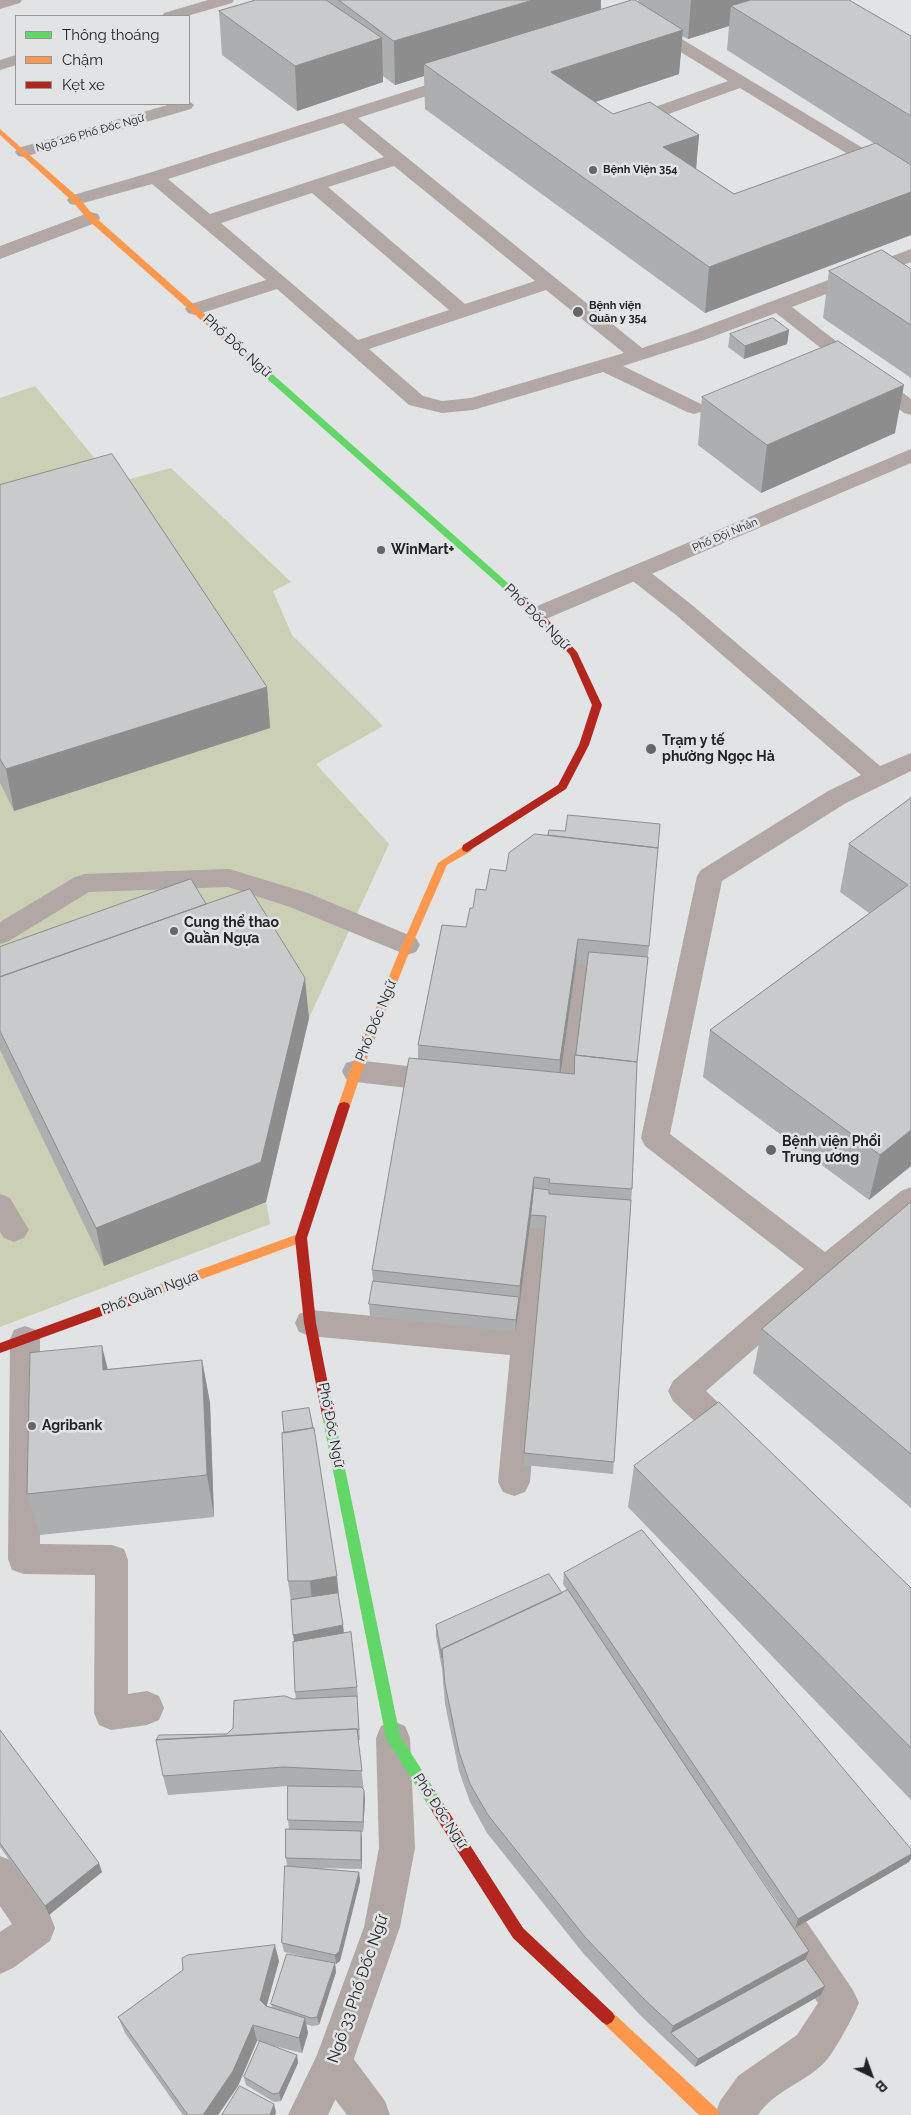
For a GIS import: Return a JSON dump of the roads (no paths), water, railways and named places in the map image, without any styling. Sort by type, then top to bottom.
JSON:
[{"type":"street","points":[[0,4],[14,0]]},
{"type":"street","points":[[174,15],[226,0]]},
{"type":"street","points":[[635,20],[911,185]]},
{"type":"street","points":[[0,65],[15,60]]},
{"type":"street","points":[[76,200],[155,177],[479,73]]},
{"type":"street","points":[[614,127],[741,82]]},
{"type":"street","name":"Ngõ 126 Phố Đốc Ngữ","points":[[24,152],[184,105]]},
{"type":"street","points":[[346,116],[396,159],[639,355]]},
{"type":"street","name":"Phố Đốc Ngữ","points":[[0,131],[76,200],[91,218],[538,614],[574,654],[597,705],[584,745],[562,786],[444,862],[406,945],[356,1071],[301,1238],[310,1323],[393,1738],[518,1933],[710,2115]]},
{"type":"street","points":[[844,162],[863,155]]},
{"type":"street","points":[[207,221],[396,159]]},
{"type":"street","points":[[155,177],[356,347],[416,401],[442,407],[473,404],[639,355],[911,255]]},
{"type":"street","points":[[315,186],[462,311]]},
{"type":"street","points":[[0,253],[91,218]]},
{"type":"street","points":[[195,309],[280,282]]},
{"type":"street","points":[[356,347],[550,282]]},
{"type":"street","points":[[778,305],[911,409]]},
{"type":"street","points":[[605,365],[694,408]]},
{"type":"street","name":"Phố Đội Nhân","points":[[538,614],[911,455]]},
{"type":"street","points":[[637,573],[684,610],[878,777]]},
{"type":"street","points":[[825,1269],[655,1138],[710,876],[837,797],[911,761]]},
{"type":"street","points":[[0,934],[84,882],[229,878],[299,900],[406,945]]},
{"type":"street","points":[[528,1090],[566,1094],[580,968]]},
{"type":"street","points":[[356,1071],[470,1084]]},
{"type":"street","points":[[756,1458],[684,1391],[825,1269],[911,1199]]},
{"type":"street","points":[[514,1482],[536,1232]]},
{"type":"street","name":"Phố Quần Ngựa","points":[[12,1343],[301,1238]]},
{"type":"street","points":[[310,1323],[526,1342]]},
{"type":"street","points":[[12,1343],[24,1559],[112,1560],[111,1713],[147,1708]]},
{"type":"street","name":"Ngõ 33 Phố Đốc Ngữ","points":[[308,2115],[333,2064],[382,1927],[397,1848],[393,1738]]},
{"type":"street","points":[[0,1874],[37,1928],[0,1955]]},
{"type":"street","points":[[734,2115],[752,2090],[811,2049],[840,2003],[767,1896]]},
{"type":"street","points":[[333,2064],[371,2115]]},
{"type":"place","name":"Bệnh Viện 354","points":[[593,170]]},
{"type":"place","name":"Bệnh viện Quân y 354","points":[[578,312]]},
{"type":"place","name":"WinMart+","points":[[381,550]]},
{"type":"place","name":"Trạm y tế phường Ngọc Hà","points":[[651,749]]},
{"type":"place","name":"Cung thể thao Quần Ngựa","points":[[174,931]]},
{"type":"place","name":"Bệnh viện Phổi Trung ương","points":[[771,1150]]},
{"type":"place","name":"Agribank","points":[[32,1426]]}]
